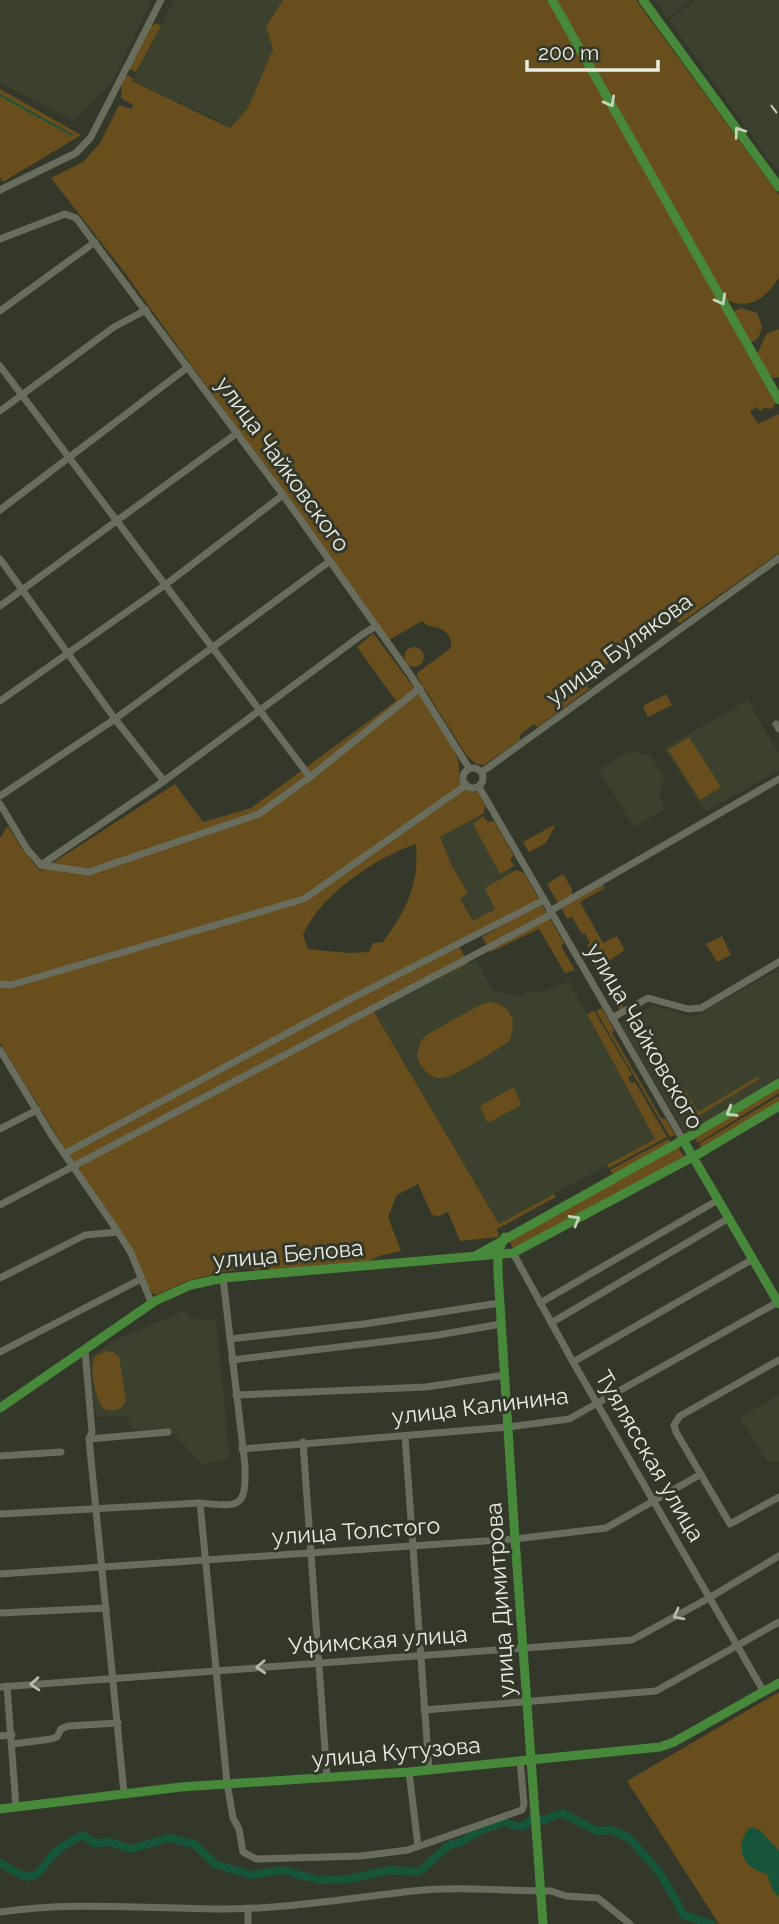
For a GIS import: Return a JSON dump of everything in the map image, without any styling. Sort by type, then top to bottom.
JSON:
[{"type":"main road","points":[[552,0],[779,400]]},
{"type":"main road","points":[[643,0],[779,187]]},
{"type":"main road","name":"улица Белова","points":[[472,1257],[683,1140],[779,1083]]},
{"type":"main road","name":"улица Белова","points":[[0,1408],[152,1304],[191,1285],[223,1278],[513,1253],[692,1157],[779,1106]]},
{"type":"main road","name":"улица Чайковского","points":[[683,1140],[778,1303]]},
{"type":"main road","name":"Туялясская улица","points":[[503,1240],[507,1251],[513,1253]]},
{"type":"main road","name":"улица Димитрова","points":[[503,1240],[498,1256],[499,1303],[543,1924]]},
{"type":"main road","points":[[498,1273],[503,1262],[513,1253]]},
{"type":"main road","name":"улица Кутузова","points":[[0,1810],[124,1793],[227,1783],[409,1772],[660,1747],[674,1742],[779,1683]]},
{"type":"street","points":[[0,190],[76,153],[84,146],[161,0]]},
{"type":"street","name":"улица Чайковского","points":[[0,239],[65,214],[71,215],[95,242],[330,561],[420,688],[469,768]]},
{"type":"street","points":[[0,311],[95,242]]},
{"type":"street","points":[[0,411],[114,327],[146,310]]},
{"type":"street","points":[[0,366],[310,777]]},
{"type":"street","points":[[0,510],[188,368]]},
{"type":"street","points":[[0,606],[237,433]]},
{"type":"street","points":[[0,701],[69,654],[283,495]]},
{"type":"street","name":"улица Булякова","points":[[482,772],[779,558]]},
{"type":"street","points":[[0,559],[115,719],[164,781]]},
{"type":"street","points":[[0,796],[115,719],[330,561]]},
{"type":"street","points":[[41,865],[164,781],[376,626]]},
{"type":"street","points":[[0,804],[27,849],[41,865],[89,872],[259,814],[310,777],[420,688]]},
{"type":"street","points":[[469,768],[477,768],[482,772],[484,778],[479,787],[470,788],[466,785],[463,776],[469,768]]},
{"type":"street","points":[[0,1205],[551,912],[779,779]]},
{"type":"street","points":[[0,984],[11,985],[304,900],[466,785]]},
{"type":"street","name":"улица Чайковского","points":[[479,787],[683,1140]]},
{"type":"street","points":[[64,1154],[356,996],[544,900]]},
{"type":"street","points":[[612,1018],[648,998],[688,1009],[701,1008],[779,962]]},
{"type":"street","points":[[1,1053],[73,1168],[118,1232],[131,1254],[152,1304]]},
{"type":"street","points":[[0,1129],[37,1110]]},
{"type":"street","points":[[540,1303],[718,1200]]},
{"type":"street","points":[[551,1322],[729,1218]]},
{"type":"street","points":[[0,1278],[85,1235],[118,1232]]},
{"type":"street","name":"Туялясская улица","points":[[513,1253],[764,1692]]},
{"type":"street","points":[[573,1362],[753,1259]]},
{"type":"street","points":[[0,1514],[200,1503],[223,1506],[243,1499],[243,1449],[223,1278]]},
{"type":"street","points":[[0,1352],[141,1279]]},
{"type":"street","points":[[230,1339],[364,1324],[499,1303]]},
{"type":"street","name":"улица Калинина","points":[[243,1449],[508,1427],[569,1419],[778,1303]]},
{"type":"street","points":[[232,1360],[439,1335],[501,1324]]},
{"type":"street","points":[[85,1352],[92,1432],[89,1439],[124,1793]]},
{"type":"street","points":[[779,1360],[675,1420],[676,1432],[730,1524],[779,1497]]},
{"type":"street","points":[[236,1395],[426,1387],[505,1375]]},
{"type":"street","points":[[89,1439],[168,1432]]},
{"type":"street","points":[[405,1436],[429,1769]]},
{"type":"street","points":[[303,1443],[327,1777]]},
{"type":"street","points":[[0,1456],[61,1452]]},
{"type":"street","name":"улица Толстого","points":[[0,1574],[514,1539],[607,1528],[701,1474]]},
{"type":"street","points":[[200,1503],[227,1783],[243,1852],[256,1859],[361,1856],[397,1853],[439,1841],[522,1810],[524,1804],[520,1761]]},
{"type":"street","name":"Уфимская улица","points":[[3,1686],[632,1640],[779,1556]]},
{"type":"street","points":[[0,1613],[106,1608]]},
{"type":"street","points":[[424,1710],[656,1691],[779,1622]]},
{"type":"street","points":[[3,1686],[12,1739],[16,1807]]},
{"type":"street","points":[[0,1736],[12,1739],[51,1739],[68,1726],[118,1723]]},
{"type":"street","points":[[409,1772],[418,1846]]},
{"type":"street","points":[[0,1912],[100,1904],[248,1908],[361,1899],[433,1889],[541,1891],[598,1898],[630,1924]]},
{"type":"street","points":[[248,1908],[248,1924]]},
{"type":"shaded area","points":[[0,0],[152,0],[111,84],[73,121],[0,83]]},
{"type":"shaded area","points":[[174,0],[283,0],[266,27],[273,49],[248,108],[229,128],[132,81]]},
{"type":"shaded area","points":[[283,0],[547,0],[775,399],[772,409],[764,408],[760,411],[757,407],[750,411],[758,424],[779,414],[779,553],[680,623],[670,618],[584,681],[589,689],[538,727],[534,724],[520,735],[520,740],[484,765],[477,764],[467,756],[417,677],[417,673],[451,648],[448,635],[442,629],[428,626],[422,621],[389,640],[125,273],[51,178],[83,162],[100,143],[119,105],[132,109],[133,105],[121,98],[122,81],[126,75],[133,78],[132,81],[230,128],[248,108],[273,49],[266,27]]},
{"type":"shaded area","points":[[554,0],[636,0],[779,195],[779,277],[762,297],[741,304],[724,299]]},
{"type":"shaded area","points":[[654,0],[692,0],[668,18]]},
{"type":"shaded area","points":[[695,0],[779,0],[779,169],[775,168],[669,20]]},
{"type":"shaded area","points":[[155,23],[161,26],[136,72],[129,69],[151,25]]},
{"type":"shaded area","points":[[0,89],[81,135],[3,182],[0,178]]},
{"type":"shaded area","points":[[741,308],[757,313],[762,326],[760,335],[754,341],[748,342],[733,316],[734,311]]},
{"type":"shaded area","points":[[779,329],[779,377],[775,378],[765,372],[756,357],[766,334]]},
{"type":"shaded area","points":[[373,633],[447,736],[457,757],[464,789],[478,792],[485,805],[484,813],[440,837],[452,866],[468,893],[460,899],[473,921],[495,909],[485,888],[516,870],[524,873],[540,901],[459,946],[468,964],[373,1010],[499,1224],[554,1194],[556,1197],[497,1229],[499,1237],[460,1241],[448,1212],[439,1216],[432,1215],[418,1184],[397,1195],[388,1217],[401,1251],[379,1256],[366,1263],[270,1270],[268,1267],[257,1270],[248,1268],[222,1272],[190,1280],[156,1295],[148,1291],[128,1252],[0,1043],[0,838],[8,826],[40,871],[175,784],[203,822],[251,808],[396,701],[357,647]],"holes":[[[416,844],[410,896],[399,919],[383,942],[373,943],[369,952],[308,949],[303,935],[311,920],[335,892],[367,868]]]},
{"type":"shaded area","points":[[414,647],[421,650],[424,657],[421,664],[414,667],[407,664],[404,657],[407,650]]},
{"type":"shaded area","points":[[666,694],[672,705],[648,717],[643,706]]},
{"type":"shaded area","points":[[748,700],[779,755],[779,770],[705,812],[664,748]]},
{"type":"shaded area","points":[[689,737],[721,787],[700,800],[668,750]]},
{"type":"shaded area","points":[[633,750],[644,756],[649,753],[664,777],[660,798],[665,809],[634,827],[598,769]]},
{"type":"shaded area","points":[[469,797],[531,903],[479,932],[425,837]]},
{"type":"shaded area","points":[[483,816],[488,822],[494,821],[514,856],[510,859],[514,866],[500,874],[473,824]]},
{"type":"shaded area","points":[[556,824],[546,843],[529,852],[523,842]]},
{"type":"shaded area","points":[[563,874],[572,889],[572,896],[558,903],[547,884]]},
{"type":"shaded area","points":[[602,883],[605,888],[580,902],[603,943],[617,936],[625,950],[600,967],[624,1008],[620,1011],[586,952],[590,949],[587,945],[590,943],[585,933],[582,934],[572,917],[567,919],[561,907]]},
{"type":"shaded area","points":[[541,903],[564,943],[561,946],[575,970],[565,973],[539,929],[491,952],[482,937]]},
{"type":"shaded area","points":[[722,936],[731,955],[717,962],[706,944]]},
{"type":"shaded area","points":[[476,960],[493,991],[521,996],[528,991],[539,993],[569,981],[655,1139],[499,1224],[373,1009]]},
{"type":"shaded area","points":[[779,969],[779,1080],[688,1133],[684,1132],[621,1024],[654,1005],[693,1017]]},
{"type":"shaded area","points":[[489,1002],[503,1006],[511,1015],[513,1027],[509,1041],[445,1078],[426,1072],[417,1055],[426,1035]]},
{"type":"shaded area","points":[[602,1008],[614,1030],[612,1033],[661,1118],[666,1119],[675,1135],[670,1137],[596,1011]]},
{"type":"shaded area","points":[[594,1011],[632,1075],[628,1078],[632,1083],[635,1082],[667,1137],[609,1168],[607,1165],[655,1139],[587,1014]]},
{"type":"shaded area","points":[[757,1077],[761,1078],[692,1120],[676,1090],[684,1088],[700,1111]]},
{"type":"shaded area","points":[[779,1086],[779,1093],[698,1143],[694,1137]]},
{"type":"shaded area","points":[[512,1088],[515,1089],[521,1105],[487,1122],[480,1106]]},
{"type":"shaded area","points":[[779,1096],[779,1103],[702,1149],[699,1144]]},
{"type":"shaded area","points":[[668,1139],[671,1144],[613,1174],[610,1170]]},
{"type":"shaded area","points":[[678,1146],[684,1157],[514,1250],[508,1238]]},
{"type":"shaded area","points":[[186,1310],[189,1318],[216,1320],[230,1459],[202,1464],[169,1429],[132,1430],[127,1416],[96,1417],[88,1359],[111,1342]]},
{"type":"shaded area","points":[[106,1351],[119,1357],[126,1400],[121,1408],[115,1410],[106,1410],[102,1406],[94,1385],[93,1361],[95,1356]]},
{"type":"shaded area","points":[[779,1394],[779,1461],[766,1461],[740,1418]]},
{"type":"shaded area","points":[[779,1692],[779,1924],[719,1924],[627,1781]]},
{"type":"shaded area","points":[[750,1827],[760,1830],[779,1851],[779,1897],[773,1891],[767,1874],[751,1867],[744,1859],[742,1844]]},
{"type":"waterway","points":[[0,95],[72,135]]},
{"type":"waterway","points":[[0,1863],[19,1874],[30,1876],[37,1873],[62,1847],[83,1835],[94,1843],[111,1842],[130,1849],[169,1838],[194,1844],[215,1864],[250,1875],[282,1870],[319,1880],[348,1879],[390,1870],[419,1872],[449,1845],[461,1842],[477,1832],[503,1822],[522,1827],[533,1819],[544,1820],[562,1813],[597,1831],[611,1830],[629,1838],[660,1873],[684,1915],[711,1924]]},
{"type":"railway","points":[[771,105],[779,116]]}]
